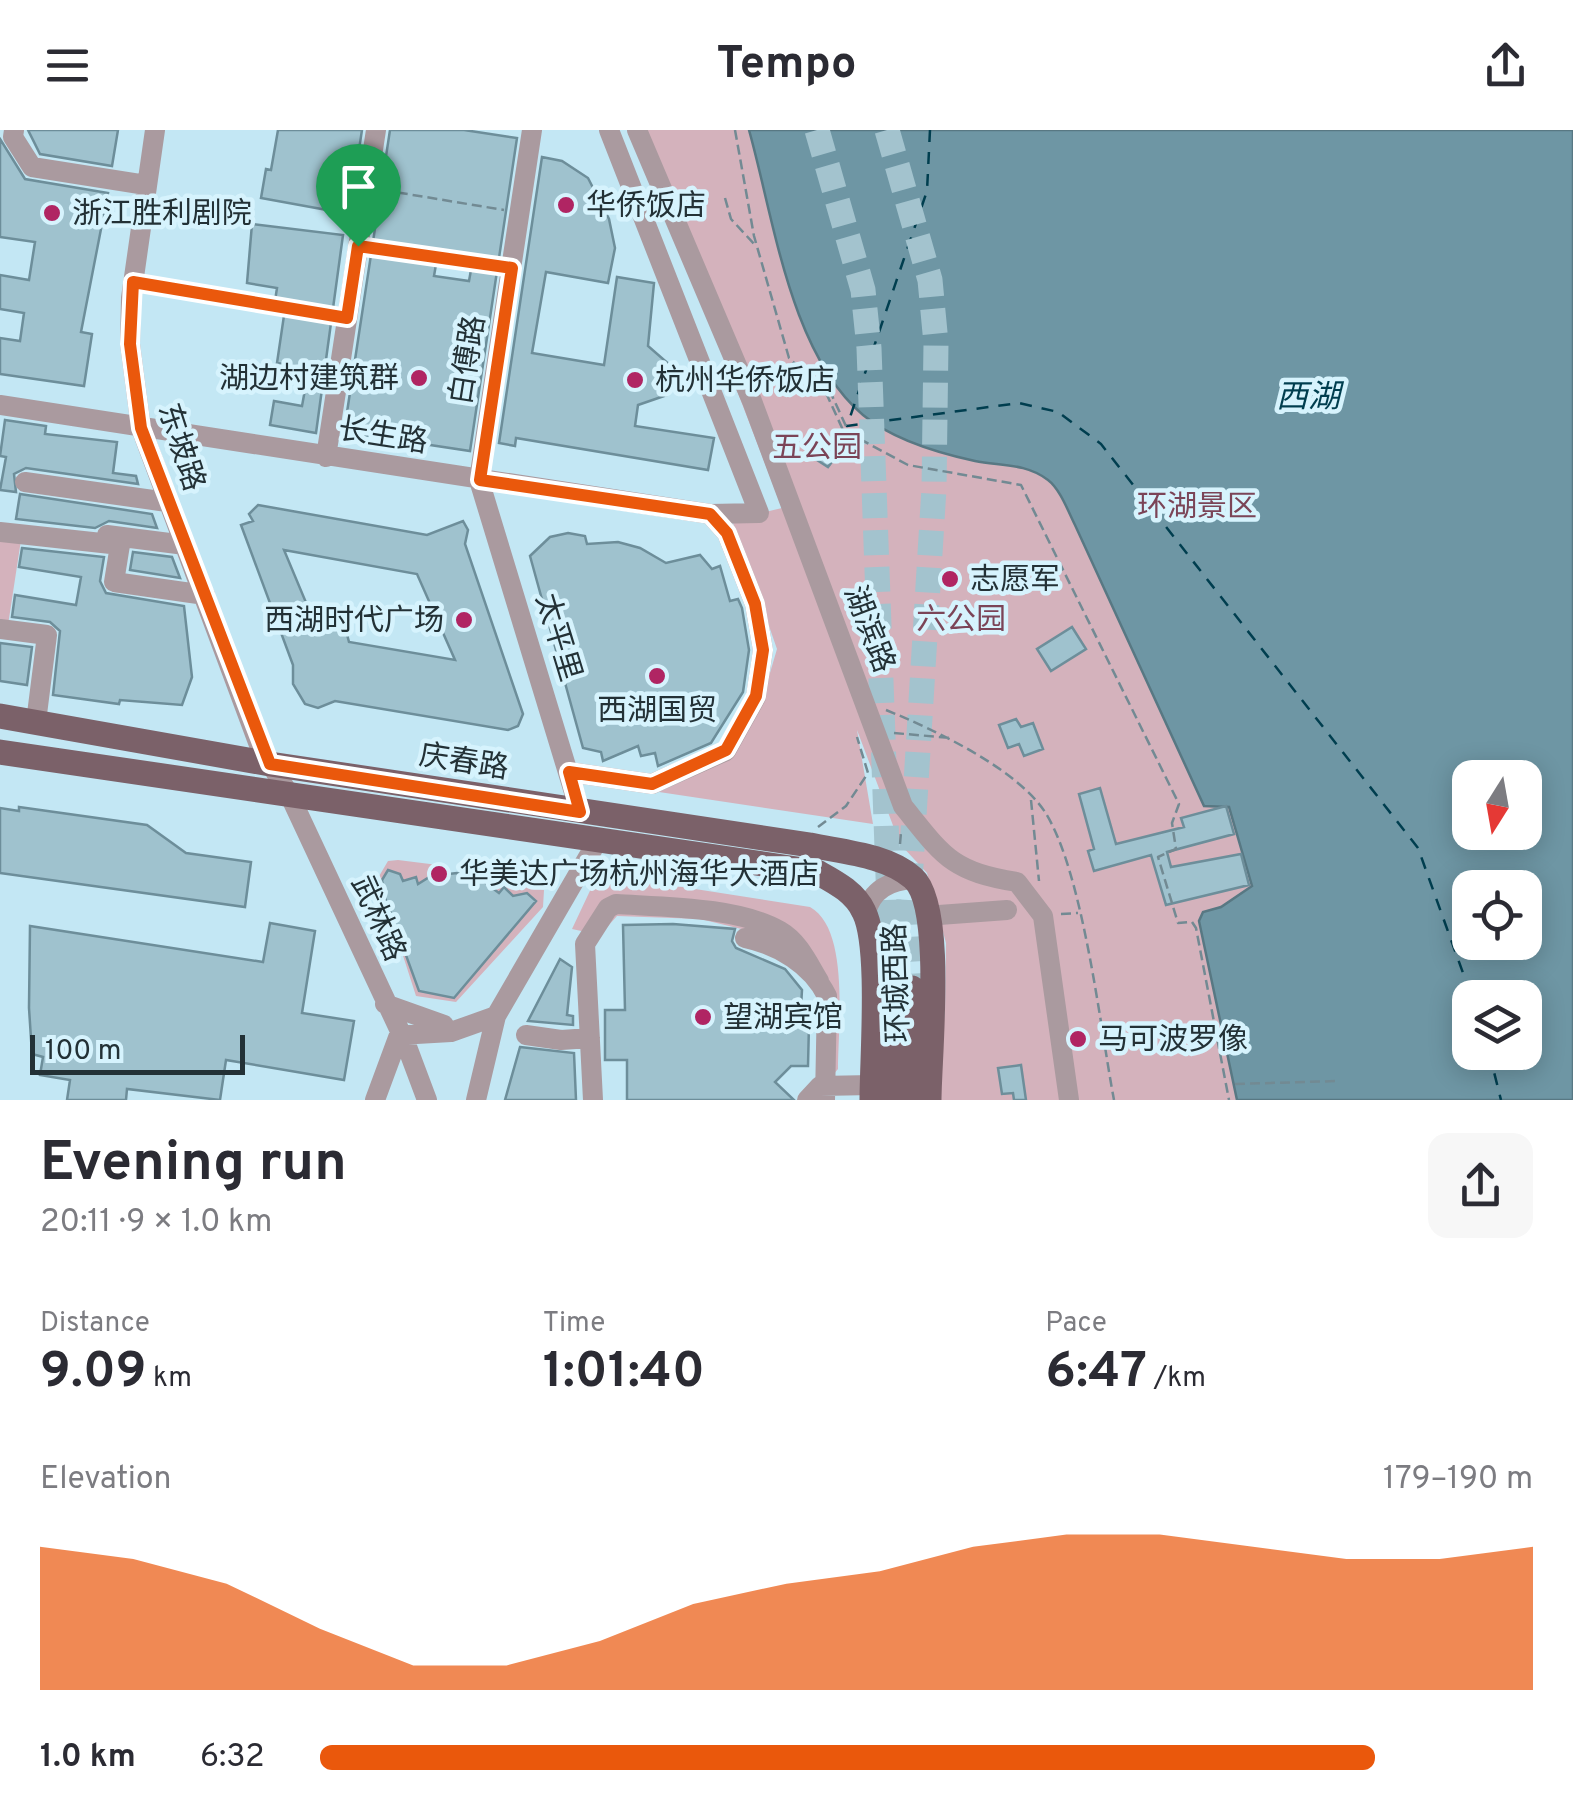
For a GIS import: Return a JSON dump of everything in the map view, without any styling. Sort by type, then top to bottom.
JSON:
[{"type":"main road","name":"庆春路","points":[[0,716],[270,764],[866,856],[914,879]]},
{"type":"main road","name":"庆春路","points":[[0,752],[816,872],[851,894],[866,913]]},
{"type":"main road","name":"环城西路","points":[[914,879],[927,914],[936,1011],[929,1100]]},
{"type":"main road","name":"环城西路","points":[[866,913],[872,957],[878,1095]]},
{"type":"main road","name":"环城西路","points":[[878,1095],[902,988],[910,1100]]},
{"type":"street","points":[[14,130],[13,136],[32,167],[146,186]]},
{"type":"street","name":"东坡路","points":[[155,130],[133,282],[130,344],[141,428],[166,502],[270,764]]},
{"type":"street","points":[[326,456],[376,130]]},
{"type":"street","name":"白傅路","points":[[480,480],[532,130]]},
{"type":"street","name":"长生路","points":[[0,406],[710,514],[759,513],[610,130]]},
{"type":"street","name":"湖滨路","points":[[637,130],[752,401],[865,702],[863,726],[903,806],[942,855],[972,874],[1017,882],[1043,916]]},
{"type":"street","name":"太平里","points":[[480,480],[580,812]]},
{"type":"street","points":[[25,482],[166,502]]},
{"type":"street","points":[[569,772],[652,784],[726,750],[756,696],[763,650],[755,604],[727,533],[710,514]]},
{"type":"street","points":[[8,527],[184,545]]},
{"type":"street","points":[[8,527],[120,545],[114,582],[205,594]]},
{"type":"street","points":[[0,629],[47,636],[36,722]]},
{"type":"street","name":"武林路","points":[[270,764],[290,796],[406,1044],[427,1100]]},
{"type":"street","points":[[476,1100],[496,1016],[598,840]]},
{"type":"street","points":[[866,856],[903,856],[932,884],[939,915],[936,1011]]},
{"type":"street","name":"环城西路","points":[[866,913],[869,899],[882,888],[898,880],[914,879]]},
{"type":"street","points":[[593,1100],[585,944],[608,908],[616,904],[695,909],[764,924],[797,945],[827,996],[826,1093]]},
{"type":"street","points":[[939,915],[1007,910]]},
{"type":"street","points":[[1043,916],[1069,1100]]},
{"type":"street","points":[[744,938],[775,944],[820,981]]},
{"type":"street","points":[[385,1004],[433,1023],[465,1029]]},
{"type":"street","points":[[375,1100],[399,1035],[465,1029],[496,1016]]},
{"type":"street","points":[[526,1035],[561,1040],[590,1038]]},
{"type":"street","points":[[807,1100],[820,1086],[826,1093],[878,1095]]},
{"type":"path","points":[[736,130],[757,247],[789,358],[827,396],[843,430],[908,465],[1022,485],[1178,804],[1172,823],[1176,849],[1158,857],[1178,923],[1192,922],[1196,928],[1228,1100]]},
{"type":"path","points":[[367,188],[520,212]]},
{"type":"path","points":[[725,198],[730,219],[757,247]]},
{"type":"path","points":[[358,246],[512,268]]},
{"type":"path","points":[[133,282],[347,318]]},
{"type":"path","points":[[822,376],[852,438]]},
{"type":"path","points":[[865,702],[954,738],[1043,809],[1061,846],[1078,913],[1114,1100]]},
{"type":"path","points":[[812,830],[846,806],[868,772],[863,726],[954,738]]},
{"type":"path","points":[[1031,798],[1043,916],[1078,913]]},
{"type":"path","points":[[1235,1084],[1338,1081]]},
{"type":"green space","name":"西湖","points":[[637,130],[1573,130],[1573,1100],[935,1100],[945,1011],[946,943],[927,873],[900,844],[857,730],[873,824],[659,792],[726,761],[760,707],[777,649],[732,520],[782,508]]},
{"type":"green space","points":[[0,536],[21,540],[8,625],[0,623]]},
{"type":"green space","points":[[388,861],[438,865],[435,883],[482,891],[488,876],[544,890],[543,907],[456,1002],[416,996],[378,878]]},
{"type":"green space","points":[[612,876],[810,907],[823,919],[831,936],[839,980],[838,1069],[832,1076],[829,981],[754,932],[700,919],[617,916],[600,935],[572,929],[596,878]]},
{"type":"water","name":"西湖","points":[[749,130],[1573,130],[1573,1100],[1237,1100],[1199,921],[1203,912],[1221,907],[1252,886],[1229,807],[1204,806],[1067,507],[1052,484],[1031,471],[931,449],[901,438],[863,415],[838,389],[818,357],[801,321]]},
{"type":"building","points":[[28,130],[118,130],[112,166],[40,154]]},
{"type":"building","points":[[278,130],[362,130],[349,214],[261,198]]},
{"type":"building","points":[[390,130],[464,130],[517,138],[470,451],[344,432]],"holes":[[[438,253],[473,259],[469,281],[434,276]]]},
{"type":"building","points":[[0,139],[25,179],[108,193],[81,332],[92,334],[84,386],[0,374],[0,338],[20,341],[24,313],[0,309],[0,275],[29,280],[35,242],[0,237]]},
{"type":"building","points":[[542,157],[562,161],[588,178],[609,219],[615,248],[608,283],[546,272],[532,353],[604,365],[617,277],[654,283],[648,346],[671,366],[667,395],[638,405],[635,426],[714,438],[708,470],[516,438],[515,446],[499,443]]},
{"type":"building","points":[[252,224],[343,235],[316,433],[270,425],[274,401],[302,406],[309,368],[277,363],[286,302],[275,301],[277,288],[247,283]]},
{"type":"building","points":[[5,420],[46,426],[45,434],[117,442],[113,473],[136,476],[138,484],[26,468],[14,474],[16,492],[0,490],[6,457],[0,456]]},
{"type":"building","points":[[821,433],[841,450],[828,467],[806,453]]},
{"type":"building","points":[[20,494],[152,514],[157,528],[109,521],[95,528],[16,519]]},
{"type":"building","name":"西湖时代广场","points":[[258,505],[427,535],[463,521],[468,530],[465,544],[523,714],[518,726],[508,730],[335,701],[318,708],[305,704],[293,684],[293,665],[241,525],[253,521],[249,514]],"holes":[[[284,550],[417,574],[455,660],[349,642],[344,623],[312,617]]]},
{"type":"building","name":"西湖国贸","points":[[568,533],[585,536],[587,544],[618,542],[640,548],[666,563],[700,555],[712,569],[720,566],[730,601],[738,599],[742,608],[749,650],[743,692],[711,743],[658,766],[655,753],[641,756],[638,746],[603,761],[601,752],[583,748],[530,556],[550,537]]},
{"type":"building","points":[[22,548],[104,557],[100,581],[106,593],[184,606],[192,677],[182,705],[120,700],[119,704],[53,695],[60,631],[50,622],[12,617],[15,595],[76,605],[81,577],[19,567]]},
{"type":"building","points":[[133,552],[172,557],[180,578],[130,570]]},
{"type":"building","points":[[1072,627],[1086,649],[1051,671],[1037,649]]},
{"type":"building","points":[[0,643],[32,647],[27,685],[0,681]]},
{"type":"building","points":[[1016,719],[1021,727],[1033,723],[1043,749],[1024,756],[1019,744],[1008,748],[999,725]]},
{"type":"building","points":[[1100,788],[1116,844],[1184,827],[1181,818],[1226,806],[1234,834],[1167,852],[1171,867],[1241,854],[1249,885],[1166,905],[1151,855],[1094,871],[1088,851],[1094,849],[1079,794]]},
{"type":"building","points":[[19,807],[147,825],[186,853],[251,862],[245,907],[0,873],[0,808],[19,811]]},
{"type":"building","points":[[388,870],[400,874],[403,881],[416,877],[418,884],[431,876],[457,873],[483,881],[499,893],[504,887],[513,896],[527,893],[536,901],[454,998],[419,991],[384,895],[382,880]]},
{"type":"building","points":[[270,923],[315,931],[302,1013],[354,1021],[344,1080],[226,1060],[220,1100],[127,1089],[126,1100],[67,1100],[70,1080],[40,1075],[43,1057],[32,1054],[30,926],[263,962]]},
{"type":"building","name":"望湖宾馆","points":[[623,925],[735,929],[732,941],[736,948],[785,969],[802,990],[800,1024],[809,1024],[808,1066],[791,1066],[775,1082],[794,1100],[627,1100],[627,1060],[605,1060],[605,1010],[625,1010]]},
{"type":"building","points":[[560,959],[572,967],[567,1015],[573,1016],[573,1025],[528,1021]]},
{"type":"building","points":[[520,1047],[574,1053],[576,1100],[505,1100]]},
{"type":"building","points":[[1021,1065],[1026,1100],[1014,1100],[1013,1093],[1002,1094],[998,1068]]},
{"type":"ferry route","points":[[930,130],[927,191],[847,426],[1019,403],[1058,412],[1101,444],[1418,848],[1466,980]]},
{"type":"ferry route","points":[[1494,1070],[1501,1100]]},
{"type":"tunnel","points":[[817,130],[863,290],[869,348],[892,987]]},
{"type":"tunnel","points":[[887,130],[930,280],[936,343],[934,488],[908,914],[912,988]]},
{"type":"place","name":"华侨饭店","points":[[566,205]]},
{"type":"place","name":"浙江胜利剧院","points":[[52,213]]},
{"type":"place","name":"湖边村建筑群","points":[[419,378]]},
{"type":"place","name":"杭州华侨饭店","points":[[635,380]]},
{"type":"place","name":"志愿军","points":[[950,579]]},
{"type":"place","name":"西湖时代广场","points":[[464,620]]},
{"type":"place","name":"西湖国贸","points":[[657,676]]},
{"type":"place","name":"华美达广场杭州海华大酒店","points":[[439,874]]},
{"type":"place","name":"望湖宾馆","points":[[703,1017]]},
{"type":"place","name":"马可波罗像","points":[[1078,1039]]},
{"type":"route","points":[[358,246],[512,268],[480,480],[710,514],[727,533],[755,604],[763,650],[756,696],[726,750],[652,784],[569,772],[580,812],[270,764],[259,745],[141,428],[130,344],[133,282],[347,318],[358,246]]},
{"type":"park label","name":"五公园","points":[[817,447]]},
{"type":"park label","name":"环湖景区","points":[[1197,506]]},
{"type":"park label","name":"六公园","points":[[961,619]]}]
